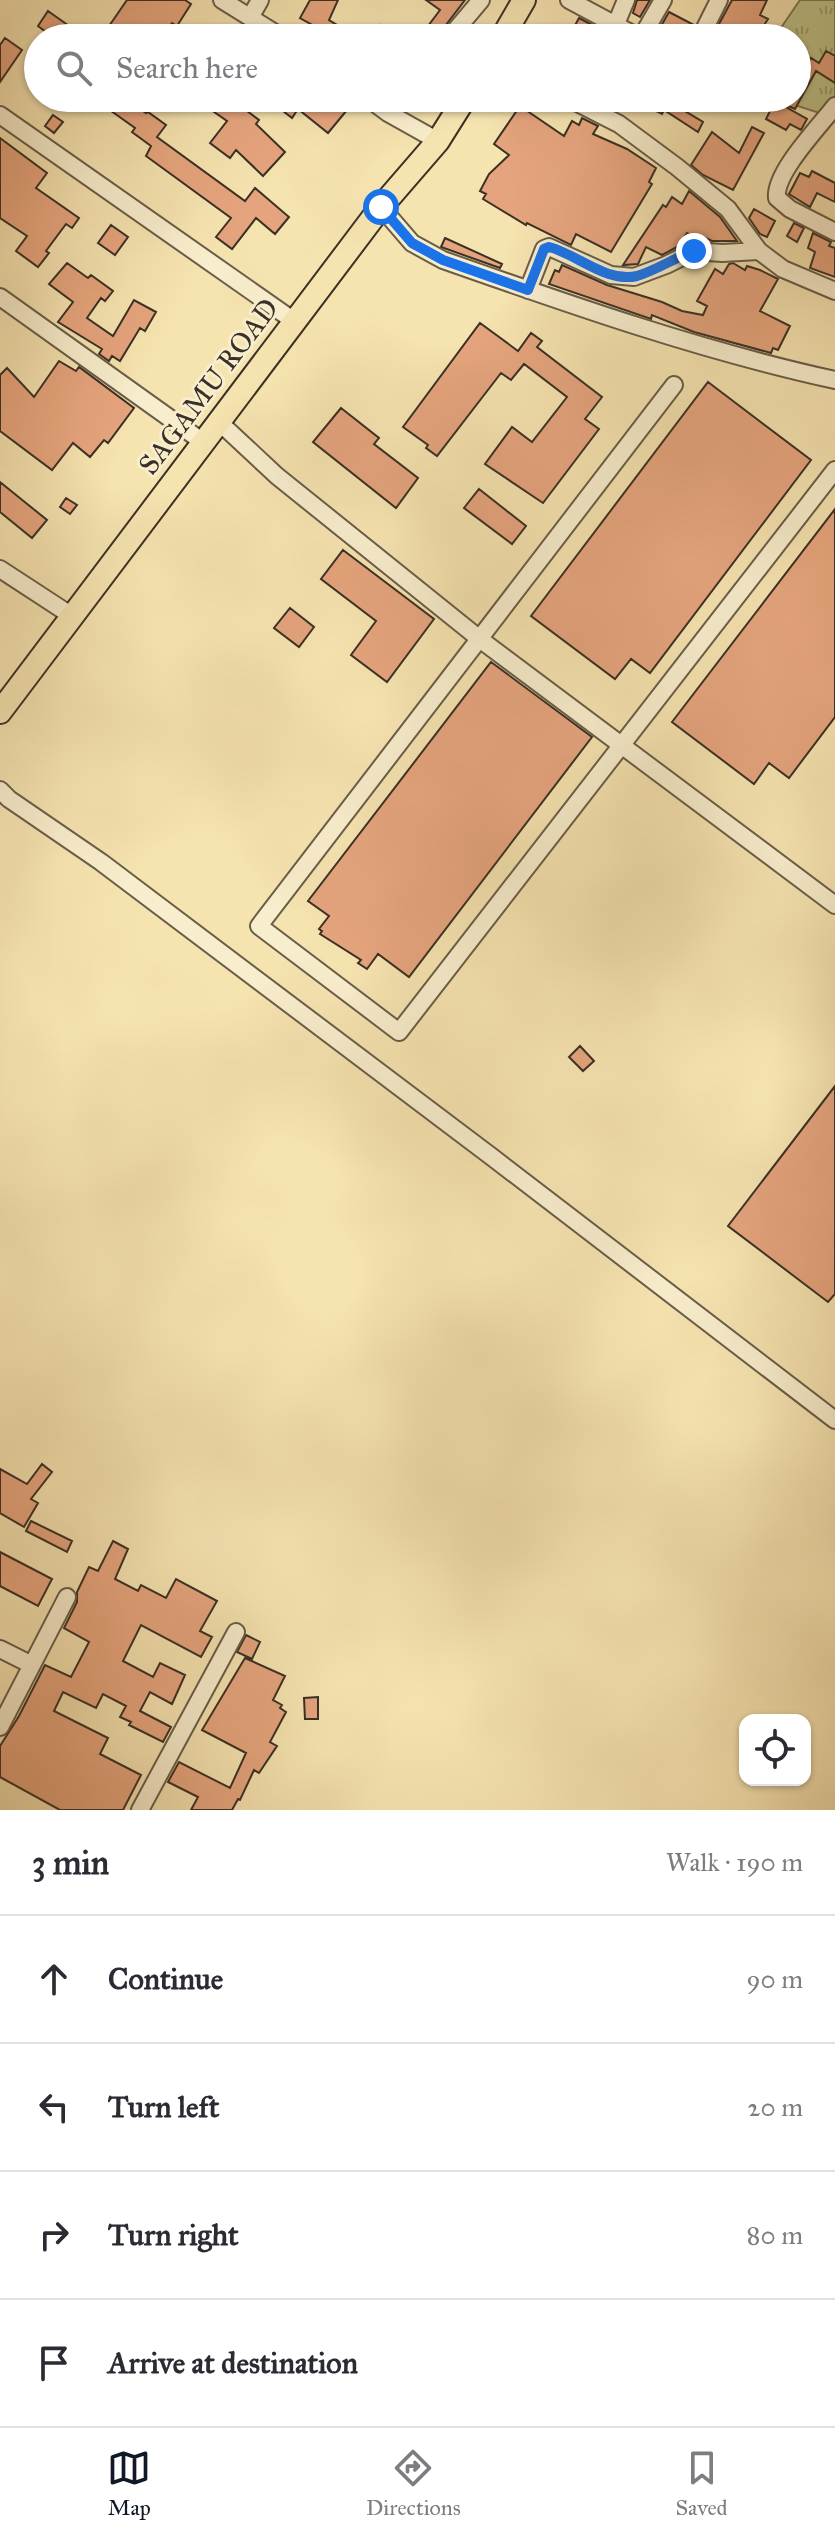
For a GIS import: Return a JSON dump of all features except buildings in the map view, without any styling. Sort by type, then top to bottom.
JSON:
[{"type":"highway","points":[[510,24],[524,0]]},
{"type":"highway","name":"SAGAMU ROAD","points":[[0,712],[381,207],[438,141],[456,112]]},
{"type":"street","points":[[222,0],[263,24]]},
{"type":"street","points":[[251,16],[260,0]]},
{"type":"street","points":[[461,24],[481,0]]},
{"type":"street","points":[[569,0],[616,24],[626,0]]},
{"type":"street","points":[[648,24],[663,0]]},
{"type":"street","points":[[707,24],[719,0]]},
{"type":"street","points":[[835,106],[776,188],[777,198],[790,209],[835,232]]},
{"type":"street","points":[[595,112],[619,124],[728,209],[759,251],[783,269],[835,291]]},
{"type":"street","points":[[388,113],[438,141]]},
{"type":"street","points":[[0,115],[294,321]]},
{"type":"street","points":[[381,207],[412,243],[443,260],[734,355],[835,380]]},
{"type":"street","points":[[528,290],[544,249],[549,247],[611,275],[634,277],[694,251],[759,251]]},
{"type":"street","points":[[0,297],[203,442]]},
{"type":"street","points":[[674,385],[259,926],[399,1032],[623,748],[835,470]]},
{"type":"street","points":[[218,421],[277,476],[481,640],[835,905]]},
{"type":"street","points":[[0,569],[72,616]]},
{"type":"street","points":[[0,790],[101,862],[492,1157],[835,1420]]},
{"type":"street","points":[[0,1727],[67,1597]]},
{"type":"street","points":[[140,1810],[236,1632]]},
{"type":"street","points":[[0,1649],[32,1665]]},
{"type":"green space","points":[[800,0],[835,0],[835,118],[811,110],[811,24],[784,24]]},
{"type":"route","points":[[381,207],[412,243],[443,260],[528,290],[544,249],[549,247],[611,275],[634,277],[694,251]]}]
